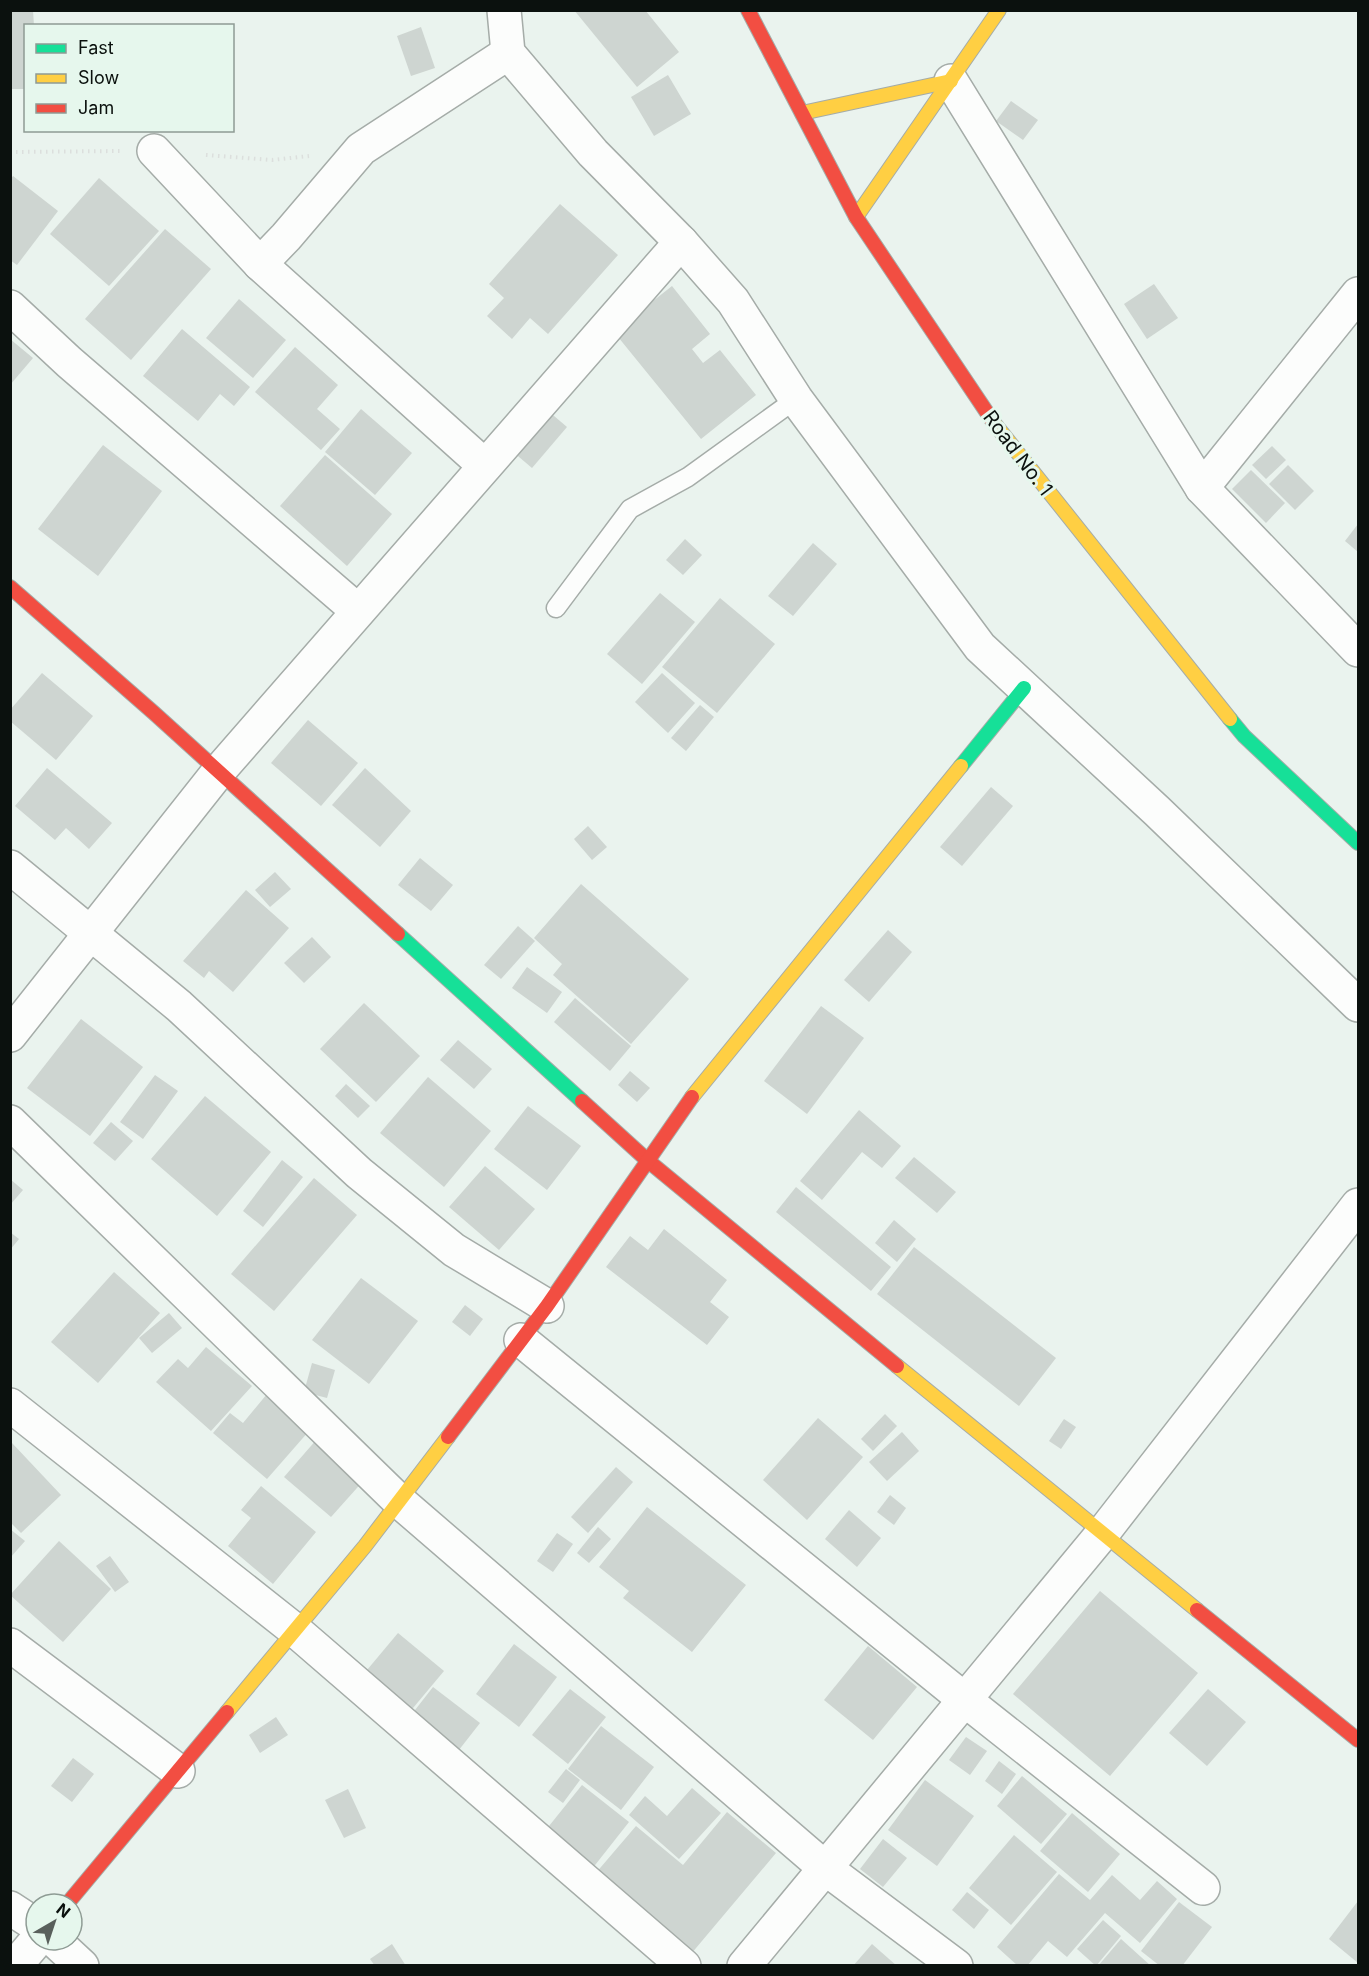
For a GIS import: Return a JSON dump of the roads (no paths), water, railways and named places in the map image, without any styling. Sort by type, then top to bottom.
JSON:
[{"type":"main road","name":"Road No. 1","points":[[748,10],[856,217],[1009,444],[1244,736],[1359,843]]},
{"type":"main road","points":[[856,217],[999,10]]},
{"type":"main road","points":[[802,113],[951,81]]},
{"type":"main road","points":[[10,587],[219,771],[647,1160],[1102,1534],[1359,1740]]},
{"type":"main road","points":[[77,1892],[296,1631],[399,1501],[548,1306],[680,1111],[1023,688]]},
{"type":"street","points":[[504,10],[508,54],[593,153],[681,242],[733,301],[796,399],[980,646],[1157,811],[1359,1005]]},
{"type":"street","points":[[260,264],[361,149],[508,54]]},
{"type":"street","points":[[951,81],[1202,488],[1359,650]]},
{"type":"street","points":[[154,151],[260,264],[485,466]]},
{"type":"street","points":[[10,1035],[219,771],[681,242]]},
{"type":"street","points":[[1202,488],[1359,294]]},
{"type":"street","points":[[10,307],[69,362],[358,611]]},
{"type":"street","points":[[10,867],[179,1006],[367,1180],[454,1250],[548,1306]]},
{"type":"street","points":[[10,1122],[399,1501],[825,1868],[956,1965]]},
{"type":"street","points":[[744,1965],[1102,1534],[1359,1205]]},
{"type":"street","points":[[522,1340],[965,1699],[1203,1888]]},
{"type":"street","points":[[10,1405],[296,1631],[684,1965]]},
{"type":"street","points":[[10,1645],[178,1771]]},
{"type":"street","points":[[10,1908],[24,1917]]},
{"type":"street","points":[[15,1965],[26,1952]]},
{"type":"street","points":[[67,1952],[82,1965]]},
{"type":"lane","points":[[556,608],[630,509],[688,477],[796,399]]}]
